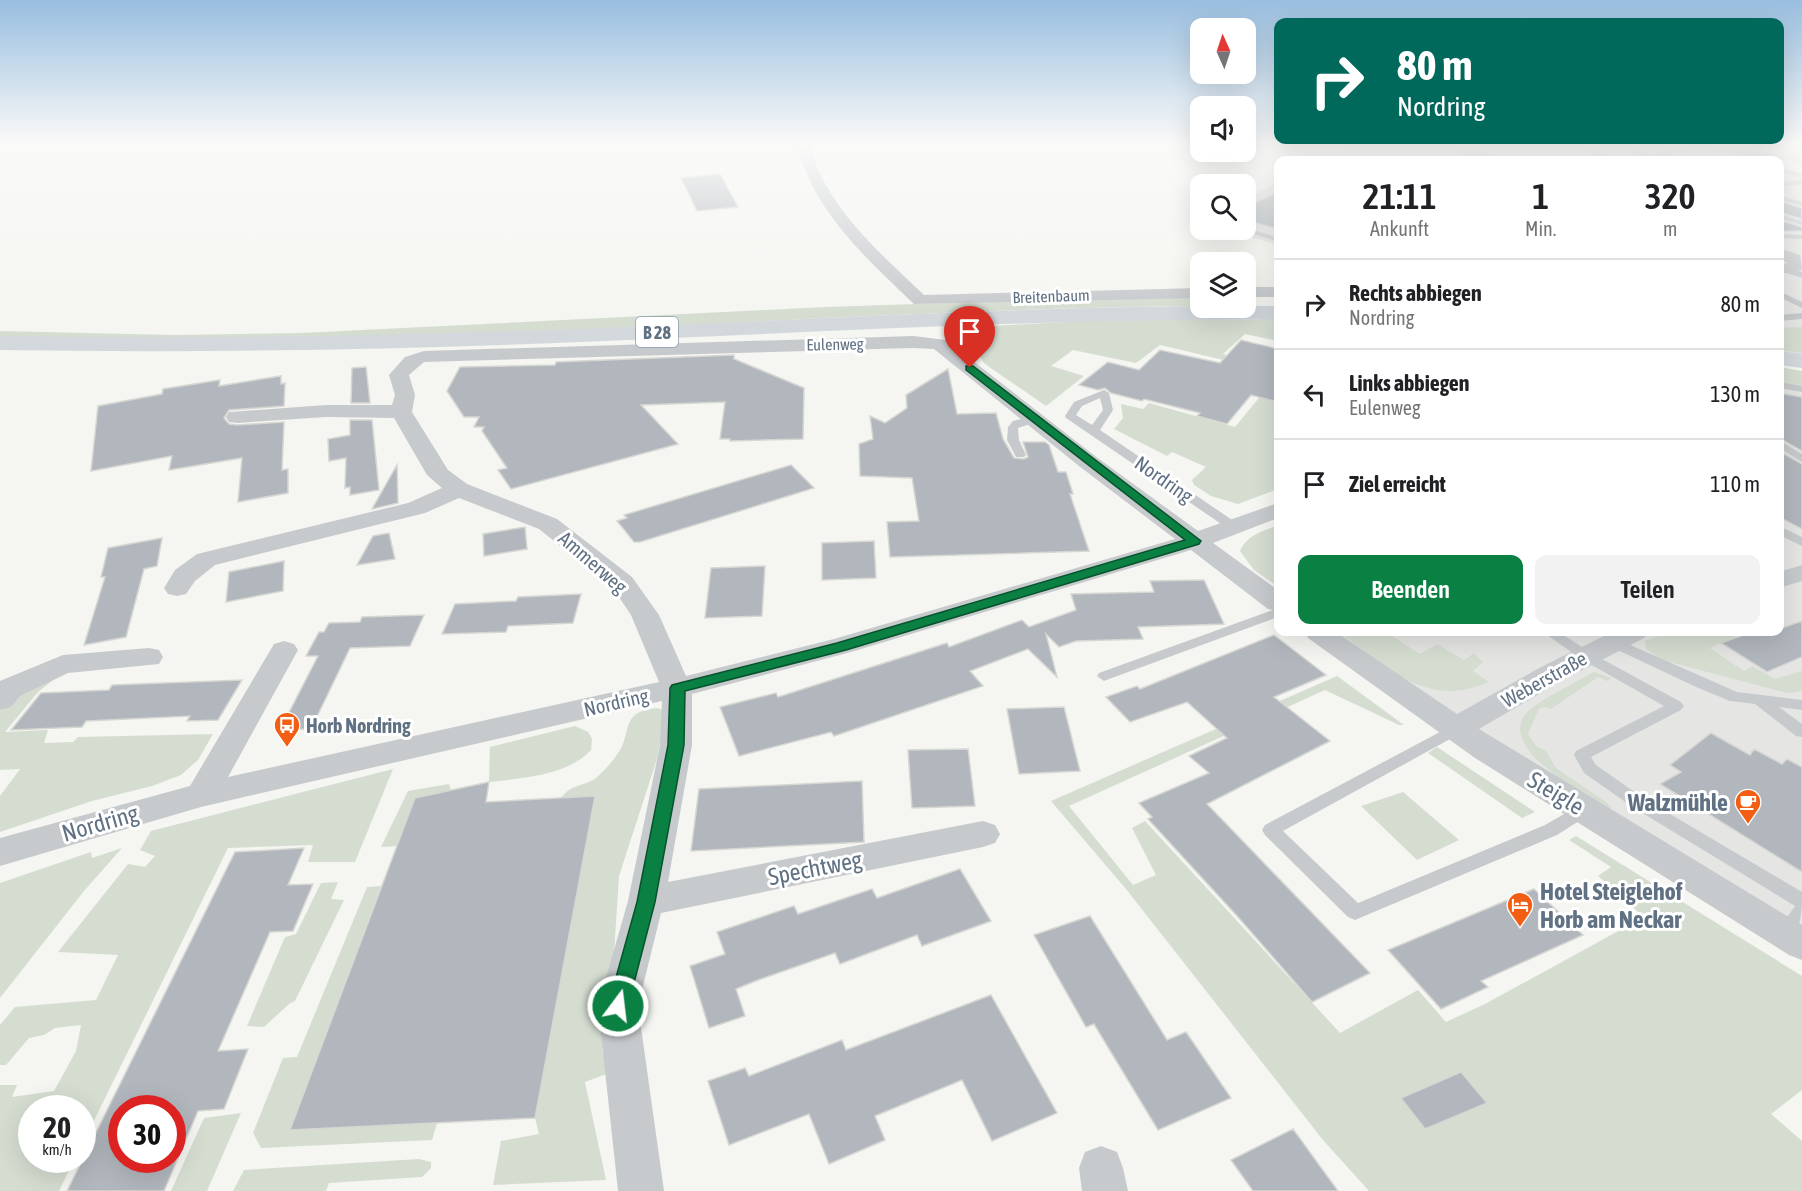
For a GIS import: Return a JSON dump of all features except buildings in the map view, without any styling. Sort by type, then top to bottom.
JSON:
[{"type":"main road","name":"B 28","points":[[0,343],[220,345],[344,343],[688,331],[1026,314],[1274,313]]},
{"type":"main road","points":[[1784,359],[1802,361]]},
{"type":"street","name":"Breitenbaum","points":[[831,200],[862,244],[920,300],[1190,293]]},
{"type":"street","points":[[1256,292],[1274,292]]},
{"type":"street","name":"Eulenweg","points":[[401,412],[405,395],[399,375],[410,361],[418,357],[939,344],[1195,541]]},
{"type":"street","points":[[237,417],[326,411],[401,412]]},
{"type":"street","name":"Ammerweg","points":[[401,412],[439,475],[459,489],[548,524],[622,583],[645,615],[677,688]]},
{"type":"street","points":[[177,588],[184,576],[206,559],[416,508],[459,489]]},
{"type":"street","name":"Nordring","points":[[0,852],[201,795],[677,688],[841,646],[1195,541],[1274,512]]},
{"type":"street","points":[[1195,541],[1274,600]]},
{"type":"street","points":[[1784,578],[1802,573]]},
{"type":"street","name":"Steigle","points":[[1324,636],[1455,729],[1584,810],[1796,929]]},
{"type":"street","name":"Weberstraße","points":[[1455,729],[1623,637]]},
{"type":"street","points":[[201,795],[284,650]]},
{"type":"street","points":[[0,700],[9,689],[63,664],[149,657]]},
{"type":"street","points":[[641,1191],[618,1006],[646,902],[676,745],[677,688]]},
{"type":"street","name":"Spechtweg","points":[[646,902],[983,834]]},
{"type":"lane","points":[[1787,200],[1802,204]]},
{"type":"lane","points":[[1784,218],[1802,223]]},
{"type":"lane","points":[[1256,234],[1274,239]]},
{"type":"lane","points":[[1784,236],[1802,237]]},
{"type":"lane","points":[[1784,296],[1802,305]]},
{"type":"lane","points":[[1784,318],[1802,316]]},
{"type":"lane","points":[[1784,387],[1802,389]]},
{"type":"lane","points":[[1020,455],[1013,440],[1013,427],[1017,423],[1035,418]]},
{"type":"lane","name":"Nordring","points":[[1094,431],[1234,527]]},
{"type":"lane","points":[[1784,446],[1802,459]]},
{"type":"lane","points":[[1784,533],[1802,542]]},
{"type":"lane","points":[[1104,676],[1274,613]]},
{"type":"lane","points":[[1556,636],[1586,656],[1676,706],[1582,755],[1590,769],[1637,802],[1802,901]]},
{"type":"lane","points":[[1623,637],[1701,684],[1735,697],[1802,705]]},
{"type":"lane","points":[[1759,700],[1802,732]]},
{"type":"lane","points":[[1455,729],[1271,830],[1355,912],[1551,830],[1584,810]]},
{"type":"shaded area","points":[[1256,200],[1274,200],[1274,244],[1256,239]]},
{"type":"shaded area","points":[[1784,200],[1802,200],[1802,355],[1784,353]]},
{"type":"shaded area","points":[[1190,295],[1190,306],[1003,311],[509,333],[307,338],[0,337],[0,331],[174,335],[301,333],[825,307]]},
{"type":"shaded area","points":[[1099,320],[1274,320],[1274,340],[1245,334],[1223,354],[1236,358],[1232,362],[1160,345],[1136,363],[1073,350],[1051,366],[1084,376],[1046,406],[985,364],[958,328]]},
{"type":"shaded area","points":[[1802,327],[1802,353],[1784,351],[1784,328]]},
{"type":"shaded area","points":[[1784,368],[1802,371],[1802,386],[1784,383]]},
{"type":"shaded area","points":[[1784,372],[1802,374],[1802,934],[1518,763],[1340,636],[1784,636]]},
{"type":"shaded area","points":[[1263,393],[1274,395],[1268,400],[1274,402],[1274,490],[1238,504],[1211,496],[1194,485],[1192,480],[1206,467],[1172,452],[1167,456],[1114,429],[1123,418],[1121,404],[1143,409],[1149,403],[1235,427]]},
{"type":"shaded area","points":[[1274,527],[1274,584],[1254,570],[1240,551],[1251,537]]},
{"type":"shaded area","points":[[1344,636],[1392,636],[1420,654],[1437,644],[1464,660],[1474,653],[1483,662],[1473,671],[1489,682],[1462,690],[1444,691],[1411,682]]},
{"type":"shaded area","points":[[1658,636],[1736,636],[1710,648],[1744,671],[1752,666],[1775,679],[1802,671],[1802,691],[1787,693],[1662,660],[1646,649],[1645,641]]},
{"type":"shaded area","points":[[1594,672],[1612,678],[1607,681],[1598,677],[1551,709],[1544,707],[1539,709],[1528,734],[1537,747],[1546,751],[1556,768],[1606,802],[1611,807],[1610,809],[1549,770],[1524,744],[1520,730],[1524,716],[1529,711]]},
{"type":"shaded area","points":[[1337,676],[1404,725],[1399,725],[1325,690],[1069,806],[1133,885],[1156,875],[1132,828],[1145,821],[1340,1033],[1418,990],[1446,1022],[1485,1004],[1644,917],[1598,876],[1611,867],[1569,840],[1576,836],[1802,976],[1802,1090],[1771,1114],[1802,1141],[1802,1191],[1369,1191],[1323,1140],[1126,889],[1051,801]]},
{"type":"shaded area","points":[[57,677],[38,692],[5,732],[48,730],[44,743],[73,742],[78,737],[213,734],[198,760],[181,775],[152,786],[92,801],[0,832],[0,796],[20,769],[0,770],[0,711],[15,694]]},
{"type":"shaded area","points":[[658,708],[667,712],[656,762],[619,876],[611,1000],[608,1028],[602,1050],[609,1073],[585,1082],[606,1180],[493,1185],[501,1141],[539,1134],[535,1118],[595,797],[561,798],[571,789],[593,780],[605,769],[621,748],[631,719],[645,710]]},
{"type":"shaded area","points":[[575,726],[588,732],[592,739],[591,750],[581,759],[543,774],[489,782],[490,747]]},
{"type":"shaded area","points":[[1437,747],[1535,812],[1522,818],[1428,753]]},
{"type":"shaded area","points":[[393,769],[355,862],[308,862],[313,845],[228,848],[96,1117],[96,1095],[26,1095],[54,1091],[76,1051],[81,1025],[55,1028],[44,1035],[29,1038],[6,1065],[0,1065],[0,1025],[15,1007],[96,1000],[118,955],[58,952],[128,864],[145,867],[155,856],[140,850],[151,831]]},
{"type":"shaded area","points":[[449,784],[451,791],[415,798],[397,846],[381,847],[408,791]]},
{"type":"shaded area","points":[[1403,792],[1459,840],[1417,860],[1361,806]]},
{"type":"shaded area","points":[[122,848],[84,891],[0,998],[0,883],[91,852],[92,858]]},
{"type":"shaded area","points":[[338,882],[331,899],[344,900],[295,1001],[264,1027],[247,1026],[285,937],[296,934],[321,883]]},
{"type":"shaded area","points":[[381,886],[290,1130],[437,1123],[432,1140],[261,1148],[253,1133],[283,1058],[297,1057],[367,887]]},
{"type":"shaded area","points":[[0,1085],[17,1085],[12,1097],[18,1096],[18,1173],[68,1173],[59,1191],[0,1191]]},
{"type":"shaded area","points":[[241,1113],[207,1191],[171,1191],[179,1173],[186,1173],[186,1158],[204,1118]]},
{"type":"shaded area","points":[[419,1159],[431,1162],[431,1168],[422,1177],[329,1183],[326,1191],[233,1191],[244,1170]]},
{"type":"place","name":"Horb Nordring","points":[[287,748]]},
{"type":"place","name":"Walzmühle","points":[[1748,825]]},
{"type":"place","name":"Hotel Steiglehof Horb am Neckar","points":[[1520,928]]},
{"type":"route","points":[[618,1006],[646,902],[676,745],[677,688],[841,646],[1195,541],[970,368]]}]
